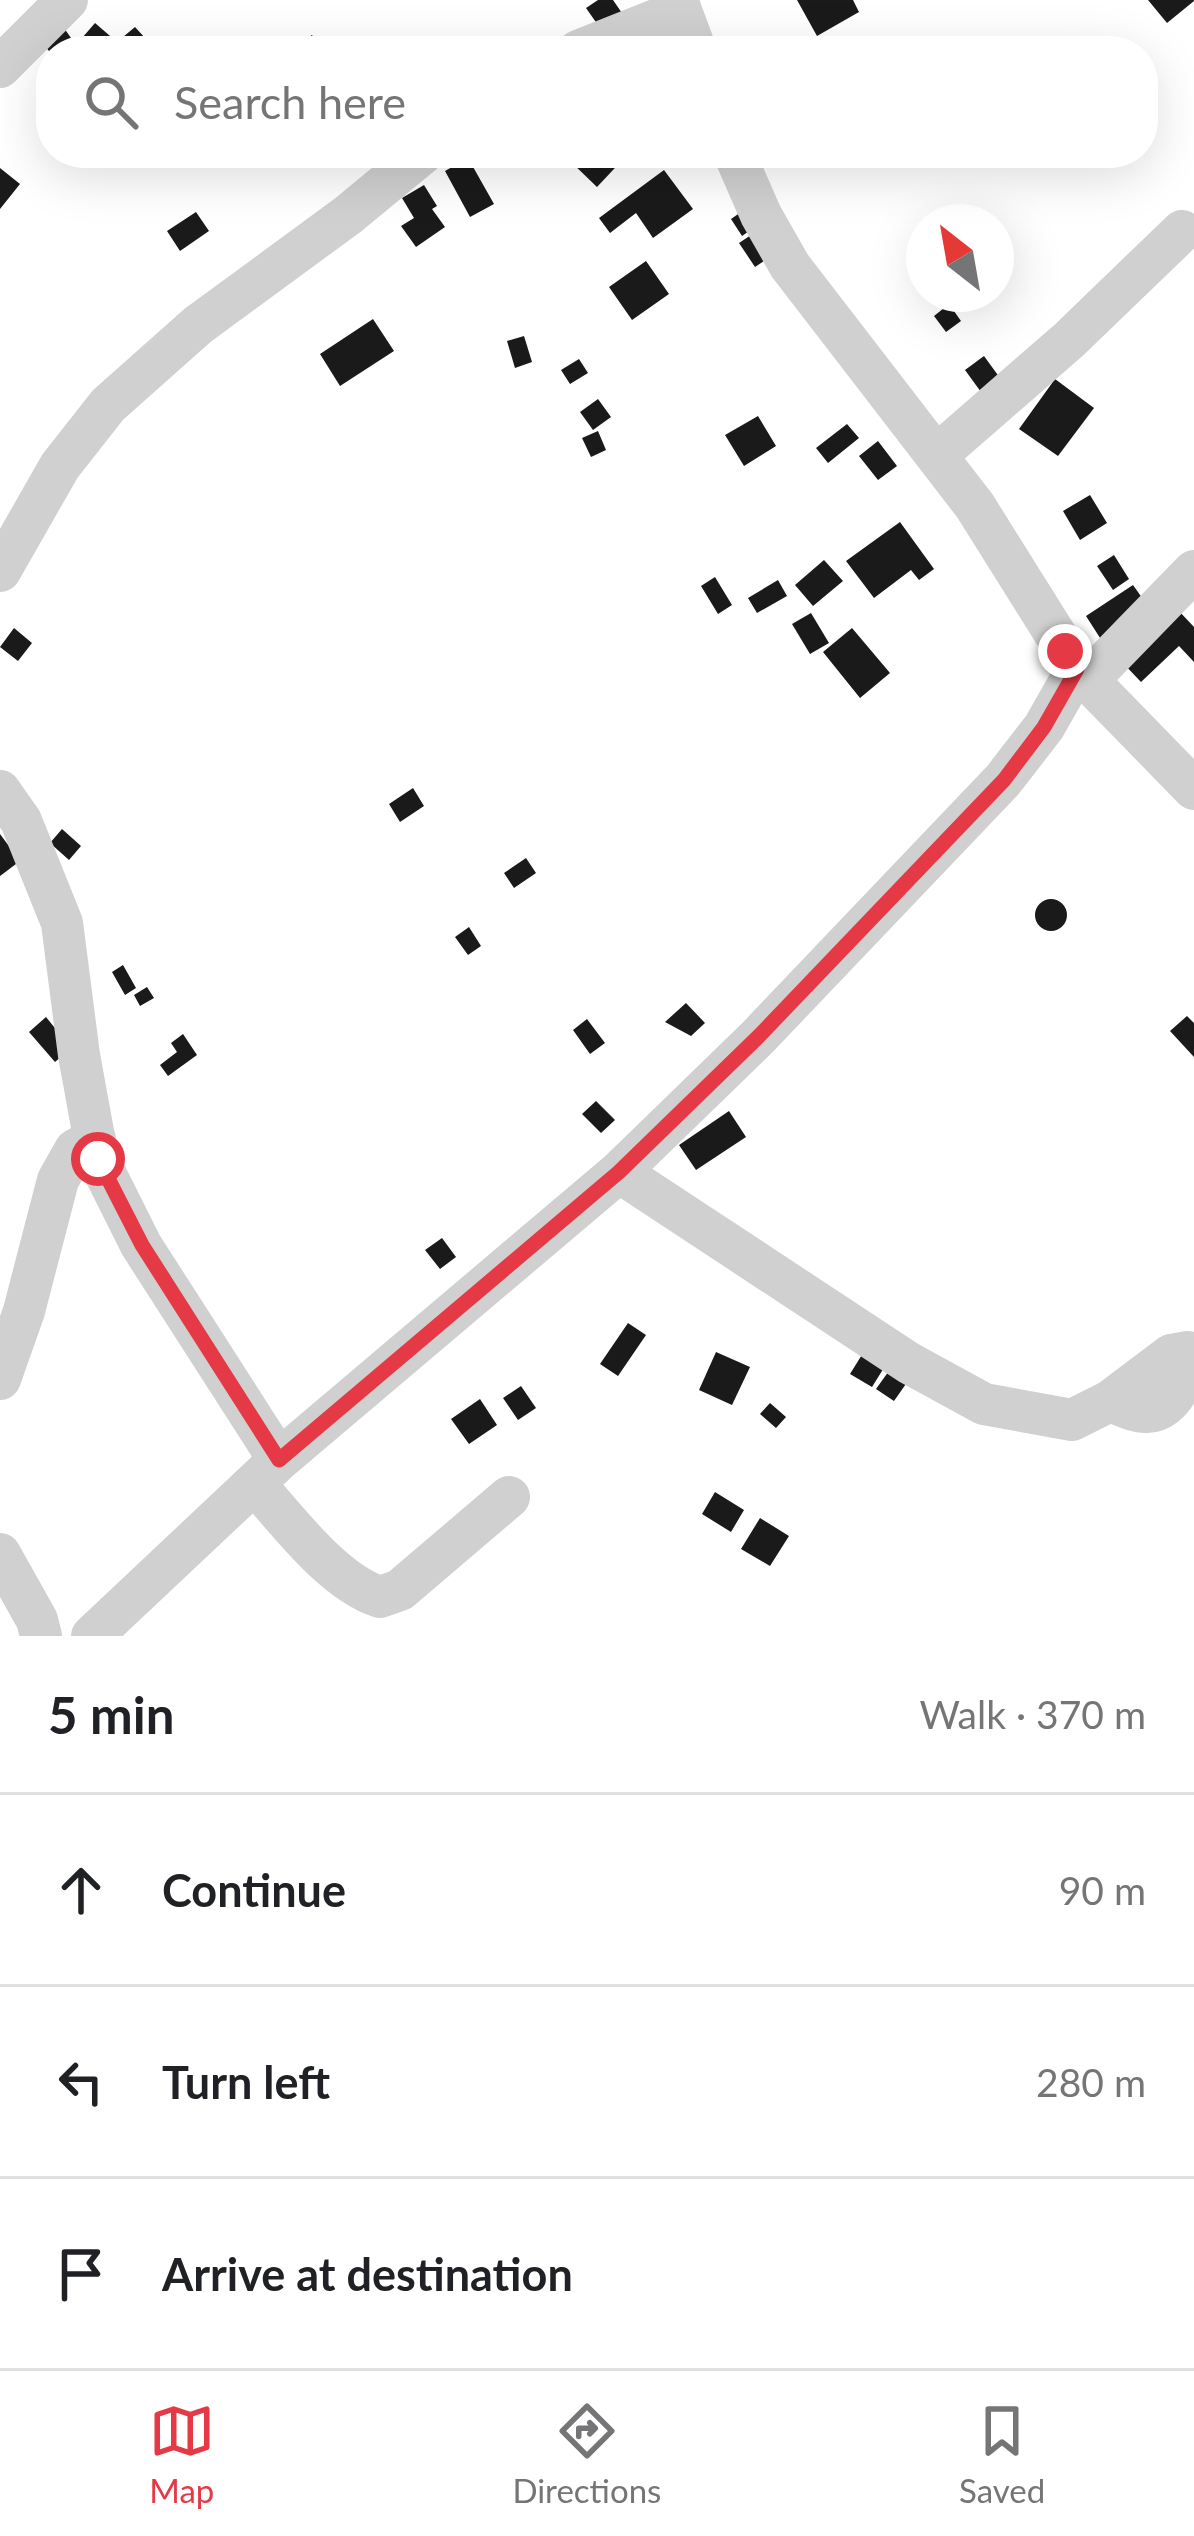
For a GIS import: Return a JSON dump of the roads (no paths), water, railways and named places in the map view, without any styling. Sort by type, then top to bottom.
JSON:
[{"type":"street","points":[[0,67],[67,0]]},
{"type":"street","points":[[611,36],[679,5],[690,36]]},
{"type":"street","points":[[0,571],[86,430],[139,374],[405,168]]},
{"type":"street","points":[[741,168],[790,266],[937,455],[998,541],[1082,675],[1194,789]]},
{"type":"street","points":[[937,455],[1069,340],[1183,231]]},
{"type":"street","points":[[92,1636],[267,1472],[619,1172],[773,1021],[1004,780],[1082,675],[1194,571]]},
{"type":"street","points":[[0,791],[21,820],[62,923],[98,1159],[115,1198],[313,1548],[354,1584],[380,1597],[400,1590],[509,1497]]},
{"type":"street","points":[[0,1379],[24,1311],[58,1180],[76,1150],[95,1139]]},
{"type":"street","points":[[619,1172],[909,1364],[985,1404],[1072,1420],[1110,1401]]},
{"type":"street","points":[[0,1554],[38,1620],[41,1636]]}]
